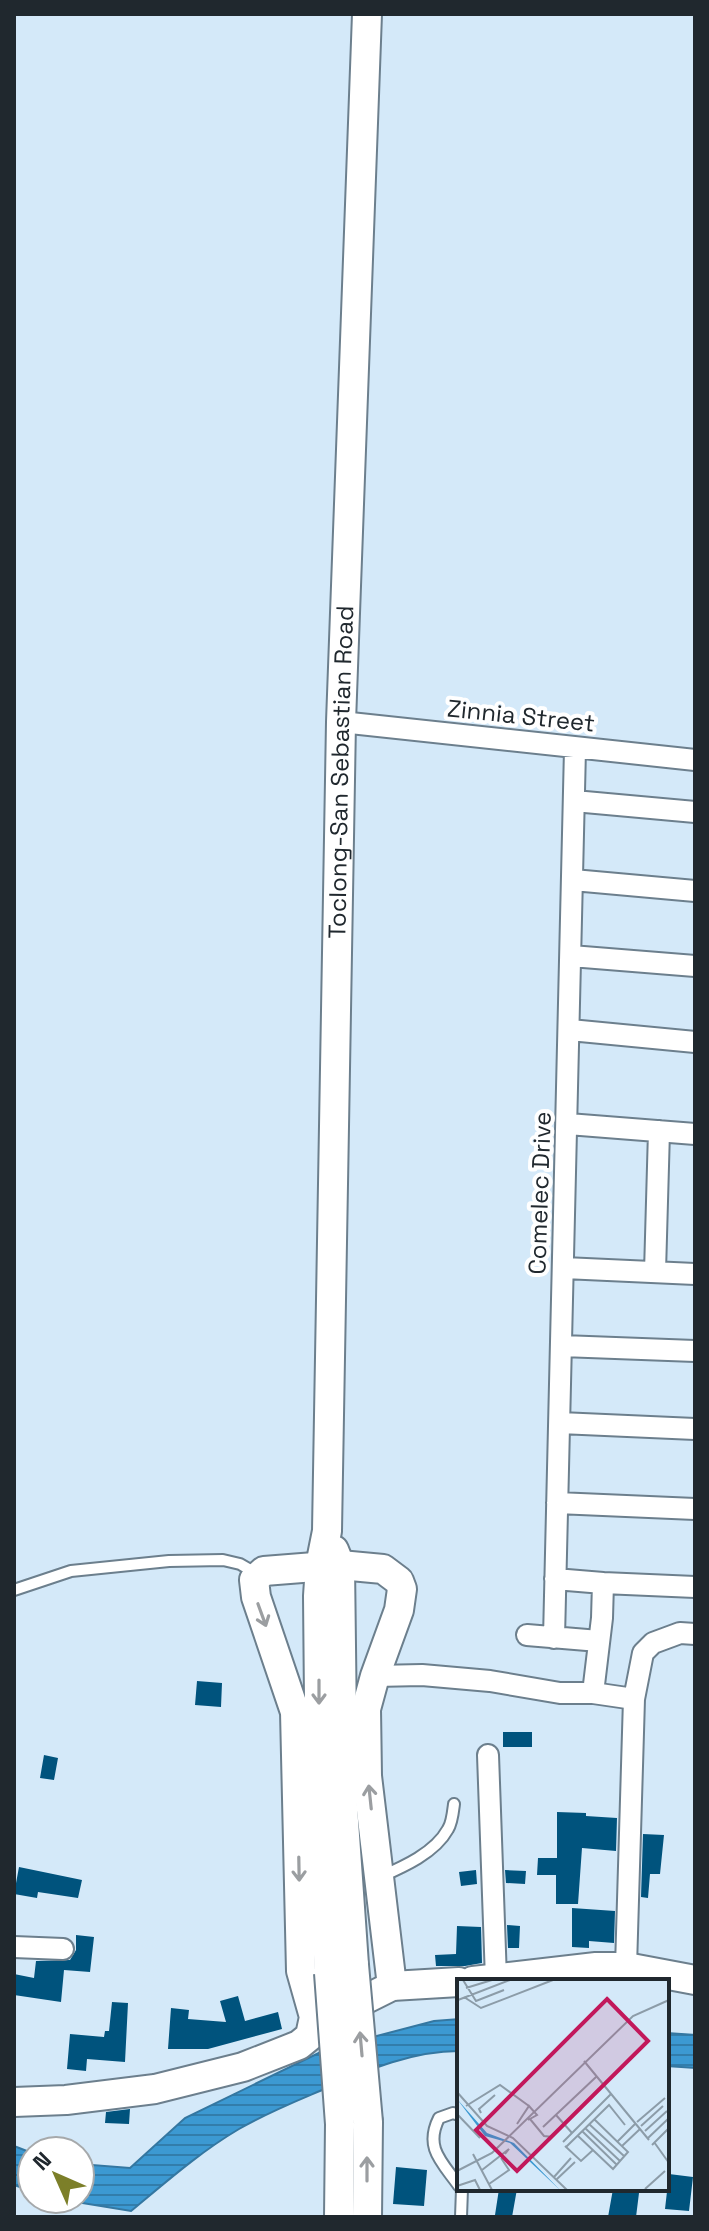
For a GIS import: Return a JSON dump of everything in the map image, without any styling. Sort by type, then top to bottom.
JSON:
[{"type":"main road","name":"Toclong-San Sebastian Road","points":[[354,2123],[341,1969],[320,1806],[330,1565],[327,1531],[341,722],[367,14]]},
{"type":"main road","points":[[14,2102],[66,2100],[155,2089],[243,2067],[299,2045],[310,2036],[314,2017],[301,1971],[295,1712],[256,1597],[254,1580],[264,1571],[330,1565],[383,1569],[399,1581],[402,1589],[399,1610],[366,1709],[367,1776],[392,1986]]},
{"type":"main road","points":[[492,1979],[548,1971],[626,1967],[695,1980]]},
{"type":"main road","points":[[314,2017],[392,1986],[457,1982]]},
{"type":"main road","points":[[339,2217],[354,2123]]},
{"type":"main road","points":[[354,2123],[367,2217]]},
{"type":"street","name":"Zinnia Street","points":[[341,722],[695,760]]},
{"type":"street","name":"Comelec Drive","points":[[554,1638],[575,749]]},
{"type":"street","points":[[574,801],[695,812]]},
{"type":"street","points":[[573,880],[695,891]]},
{"type":"street","points":[[571,956],[695,966]]},
{"type":"street","points":[[570,1030],[695,1042]]},
{"type":"street","points":[[568,1124],[695,1134]]},
{"type":"street","points":[[655,1272],[659,1131]]},
{"type":"street","points":[[564,1268],[695,1274]]},
{"type":"street","points":[[562,1346],[695,1351]]},
{"type":"street","points":[[560,1423],[695,1429]]},
{"type":"street","points":[[557,1503],[695,1509]]},
{"type":"street","points":[[555,1579],[695,1587]]},
{"type":"street","points":[[593,1693],[603,1583]]},
{"type":"street","points":[[626,1967],[634,1699],[643,1653],[653,1643],[680,1633],[695,1634]]},
{"type":"street","points":[[527,1635],[599,1641]]},
{"type":"street","points":[[375,1676],[422,1675],[490,1681],[560,1693],[593,1693],[634,1699]]},
{"type":"street","points":[[485,1979],[488,1755]]},
{"type":"street","points":[[14,1947],[63,1949]]},
{"type":"lane","points":[[14,1590],[71,1571],[169,1561],[223,1560],[240,1564],[258,1574]]},
{"type":"lane","points":[[378,1878],[430,1849],[449,1829],[454,1804]]},
{"type":"lane","points":[[457,2114],[439,2118],[433,2131],[433,2149],[457,2182]]},
{"type":"lane","points":[[461,2191],[461,2217]]},
{"type":"water","points":[[457,2019],[457,2051],[425,2054],[392,2062],[261,2117],[211,2147],[131,2211],[96,2205],[96,2165],[130,2168],[185,2118],[327,2049],[434,2021]]},
{"type":"water","points":[[669,2033],[695,2035],[695,2068],[669,2066]]},
{"type":"water","points":[[14,2146],[16,2186],[14,2185]]},
{"type":"building","points":[[197,1681],[222,1683],[221,1707],[195,1705]]},
{"type":"building","points":[[503,1732],[532,1732],[532,1747],[503,1747]]},
{"type":"building","points":[[44,1755],[58,1758],[54,1780],[40,1778]]},
{"type":"building","points":[[557,1812],[617,1818],[616,1851],[582,1848],[578,1904],[556,1904],[556,1875],[537,1875],[538,1858],[557,1858]]},
{"type":"building","points":[[643,1834],[664,1835],[660,1874],[650,1874],[648,1898],[641,1897]]},
{"type":"building","points":[[19,1867],[82,1880],[78,1898],[38,1892],[37,1898],[14,1894]]},
{"type":"building","points":[[476,1870],[477,1884],[461,1886],[459,1872]]},
{"type":"building","points":[[505,1870],[526,1871],[525,1884],[506,1883]]},
{"type":"building","points":[[572,1908],[615,1911],[614,1943],[589,1941],[589,1948],[572,1947]]},
{"type":"building","points":[[507,1925],[520,1926],[519,1948],[508,1948]]},
{"type":"building","points":[[457,1926],[481,1927],[482,1963],[436,1966],[435,1955],[456,1954]]},
{"type":"building","points":[[76,1935],[94,1937],[90,1972],[64,1970],[61,2002],[14,1995],[14,1974],[34,1978],[36,1961],[70,1960],[76,1950]]},
{"type":"building","points":[[238,1996],[245,2021],[278,2012],[282,2029],[208,2049],[168,2049],[171,2008],[189,2010],[188,2019],[226,2022],[220,2001]]},
{"type":"building","points":[[112,2002],[128,2003],[125,2062],[87,2059],[86,2071],[67,2069],[70,2034],[104,2037],[105,2031],[109,2031]]},
{"type":"building","points":[[130,2109],[129,2124],[105,2123],[106,2112]]},
{"type":"building","points":[[396,2167],[427,2170],[424,2206],[393,2204]]},
{"type":"building","points":[[669,2174],[693,2177],[689,2211],[665,2209]]},
{"type":"building","points":[[499,2191],[517,2191],[512,2217],[495,2215]]},
{"type":"building","points":[[613,2191],[639,2193],[636,2217],[608,2217]]}]
